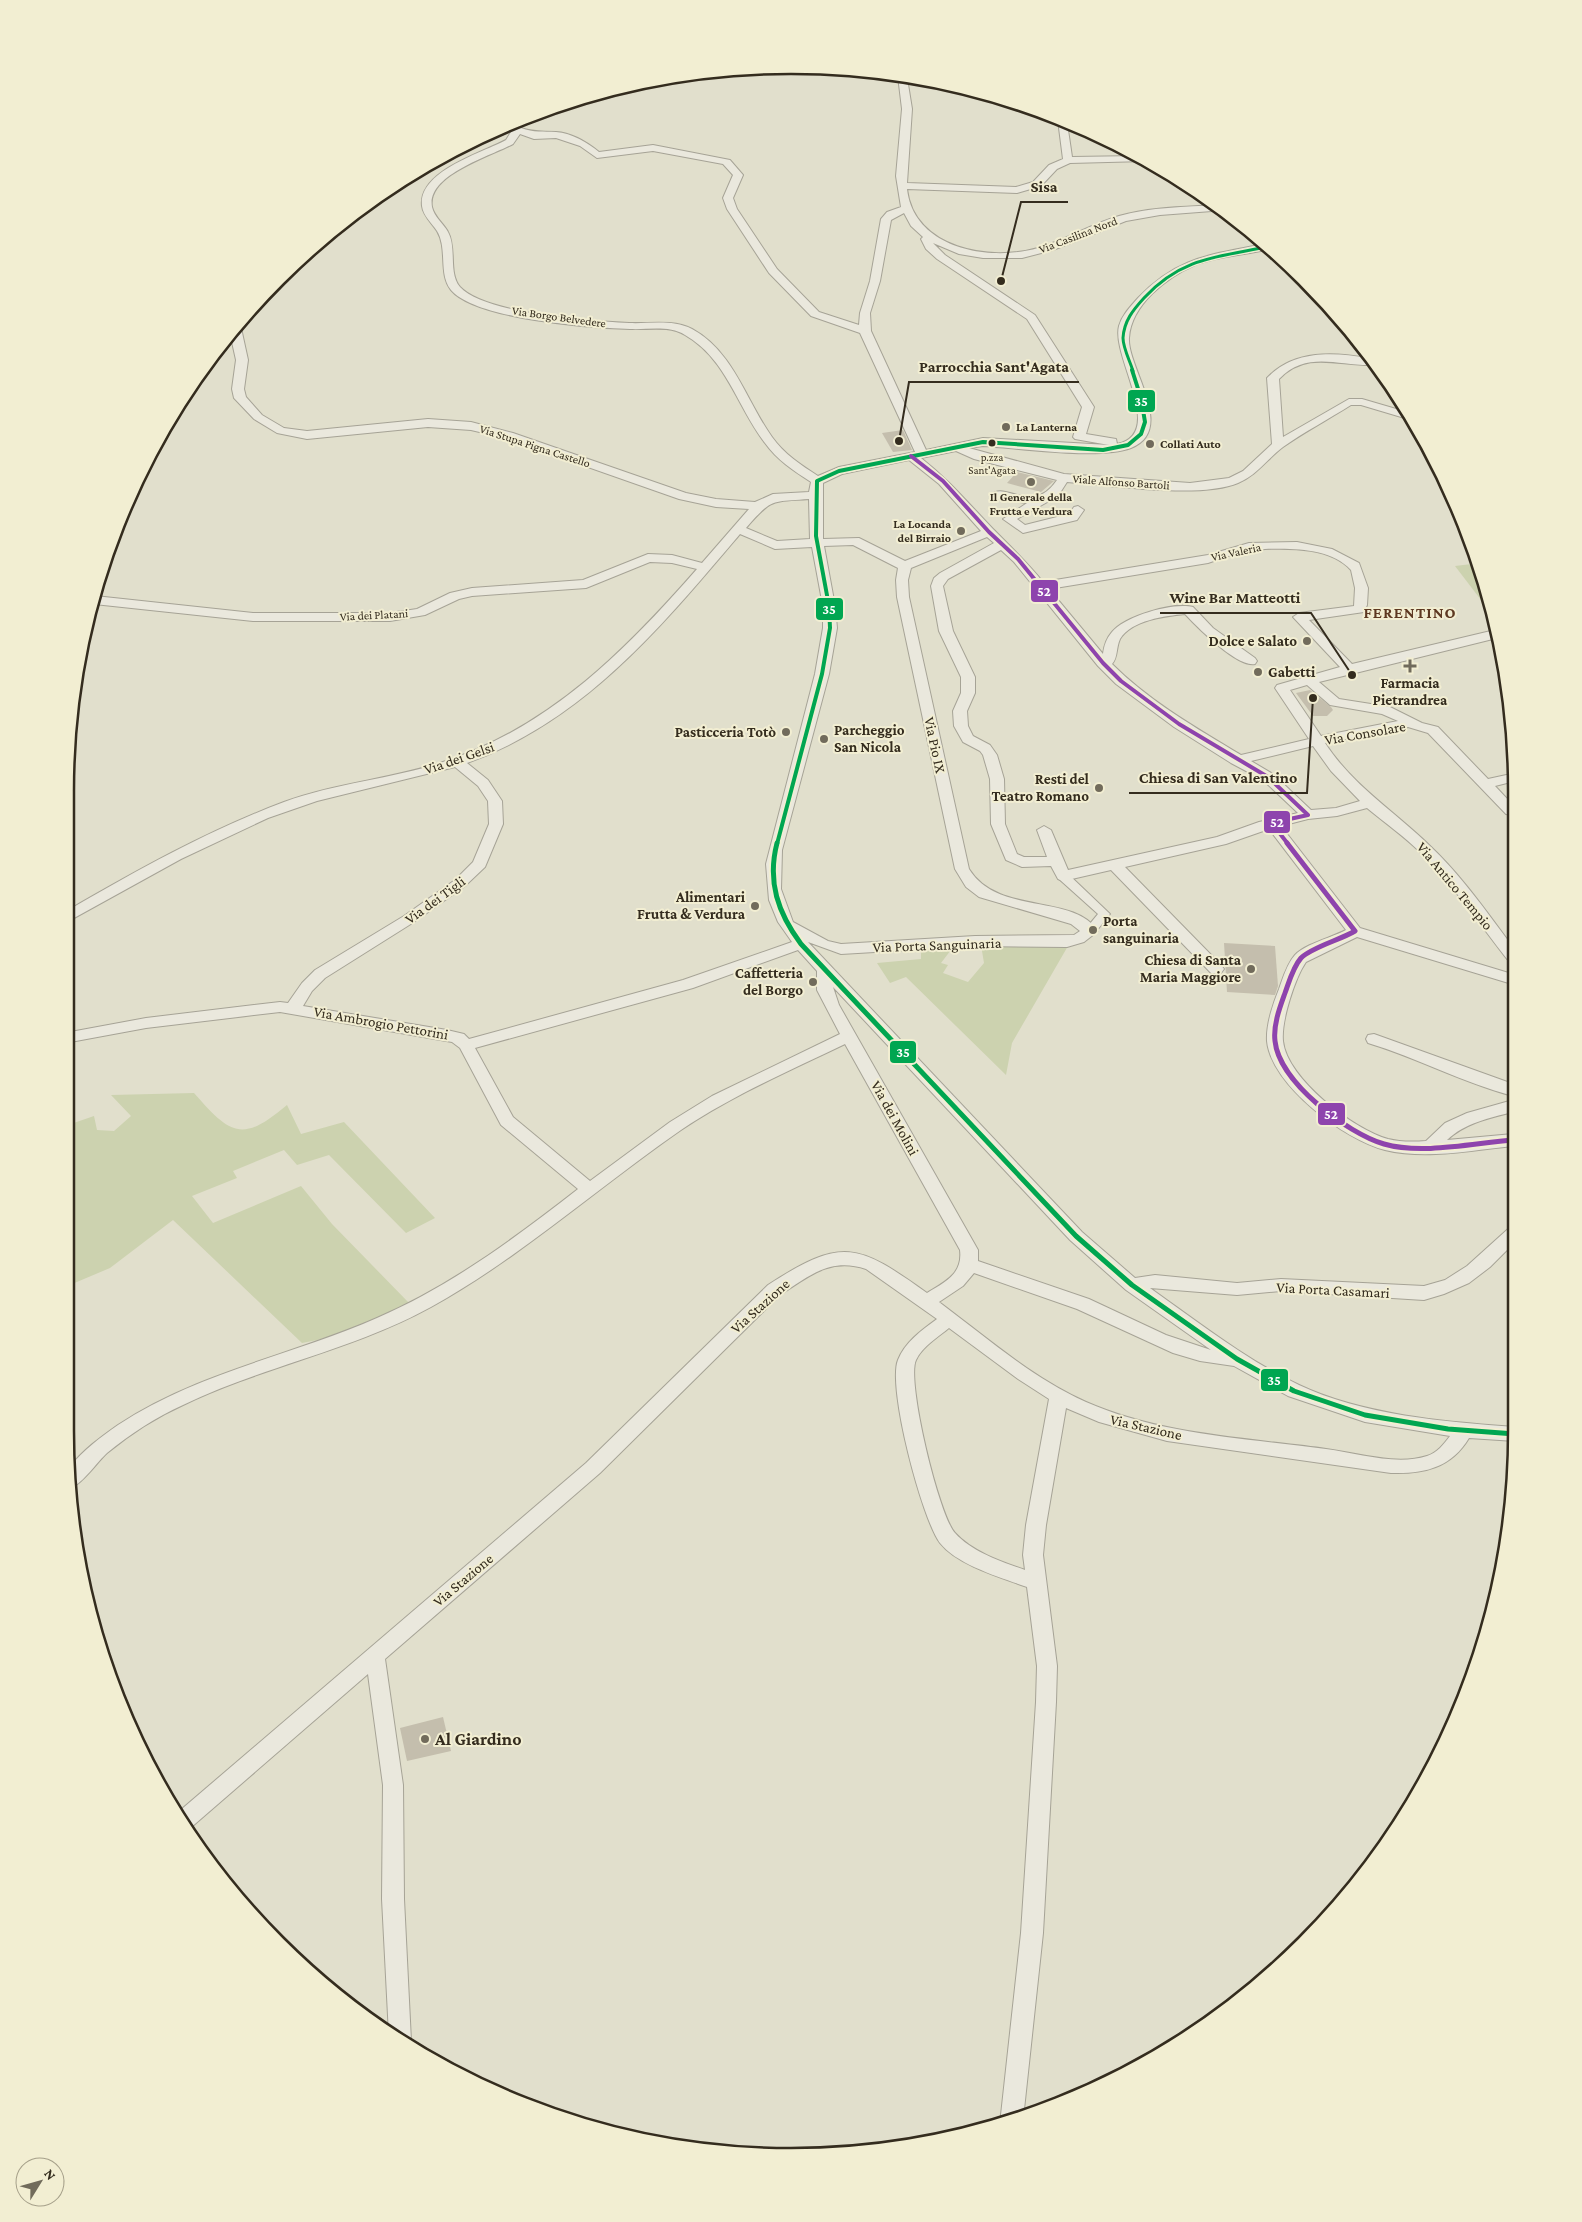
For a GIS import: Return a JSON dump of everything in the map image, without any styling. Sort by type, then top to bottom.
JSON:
[{"type":"street","name":"Via Casilina Nord","points":[[904,83],[907,120],[902,186],[906,209],[914,224],[924,235],[954,249],[995,256],[1021,255],[1038,252],[1123,218],[1209,209]]},
{"type":"street","points":[[519,127],[534,136],[557,135],[583,144],[597,155],[610,155],[653,148],[726,162],[738,175],[728,198],[732,209],[774,271],[815,314],[865,331]]},
{"type":"street","points":[[1063,127],[1068,160]]},
{"type":"street","name":"Via Borgo Belvedere","points":[[515,129],[510,142],[446,173],[435,181],[428,191],[427,207],[447,241],[452,282],[456,289],[475,302],[515,312],[626,326],[670,326],[686,331],[720,357],[772,445],[816,488]]},
{"type":"street","points":[[902,186],[1017,190],[1037,184],[1044,179],[1052,167],[1068,160],[1129,159]]},
{"type":"street","points":[[906,209],[891,214],[886,219],[876,281],[865,313],[865,331],[917,455],[1040,586],[1103,663],[1167,716],[1214,744],[1236,760],[1268,777],[1308,815]]},
{"type":"street","points":[[924,235],[930,247],[941,257],[1031,317],[1088,408],[1079,437],[1128,444]]},
{"type":"street","points":[[759,506],[773,498],[816,488],[833,472],[955,447],[1000,442],[1103,450],[1128,444],[1141,434],[1145,422],[1142,398],[1123,340],[1125,325],[1132,311],[1159,282],[1187,266],[1218,256],[1260,248]]},
{"type":"street","name":"Via Stupa Pigna Castello","points":[[237,336],[242,356],[242,371],[238,389],[240,398],[258,417],[281,431],[307,435],[428,423],[471,426],[509,435],[692,498],[725,504],[759,506]]},
{"type":"street","points":[[1278,445],[1273,378],[1278,371],[1304,361],[1330,358],[1365,362]]},
{"type":"street","name":"Viale Alfonso Bartoli","points":[[955,447],[987,458],[1064,478],[1190,487],[1233,481],[1247,474],[1278,445],[1349,402],[1362,402],[1401,414]]},
{"type":"street","points":[[1064,478],[1054,494],[1009,519],[1023,529],[1073,517],[1078,510]]},
{"type":"street","points":[[816,488],[816,542],[829,606],[830,628],[822,674],[773,859],[773,893],[786,925],[824,969],[1056,1217],[1132,1285],[1237,1359],[1288,1388],[1342,1408],[1398,1422],[1463,1431],[1508,1434]]},
{"type":"street","points":[[997,495],[1041,502]]},
{"type":"street","name":"Via dei Gelsi","points":[[74,913],[184,853],[274,810],[316,797],[458,762],[492,748],[525,731],[593,684],[673,605],[759,506]]},
{"type":"street","points":[[740,530],[775,545],[855,541],[905,566],[989,532]]},
{"type":"street","points":[[1002,544],[947,574],[938,582],[946,631],[964,668],[968,682],[968,693],[960,710],[961,726],[966,737],[985,748],[990,755],[997,779],[998,824],[1011,857],[1022,862],[1056,861]]},
{"type":"street","name":"Via Valeria","points":[[1040,586],[1208,558],[1234,550],[1269,546],[1314,548],[1340,558],[1355,566],[1358,570],[1361,604],[1359,609],[1299,617],[1349,669]]},
{"type":"street","name":"Via dei Platani","points":[[99,601],[253,617],[390,617],[420,612],[455,596],[472,592],[562,588],[586,584],[648,558],[672,559],[705,567]]},
{"type":"street","name":"Via Pio IX","points":[[905,566],[902,580],[903,597],[964,874],[974,886],[985,894],[1067,918],[1081,923],[1090,931]]},
{"type":"street","points":[[1103,663],[1108,660],[1117,635],[1126,627],[1162,614],[1188,610],[1208,631],[1250,661]]},
{"type":"street","points":[[1309,680],[1491,635]]},
{"type":"street","points":[[1309,680],[1335,702],[1385,710],[1433,730],[1508,807]]},
{"type":"street","name":"Via Antico Tempio","points":[[1309,680],[1282,688],[1297,705],[1317,741],[1344,778],[1369,803],[1394,820],[1427,851],[1461,889],[1508,951]]},
{"type":"street","name":"Via Consolare","points":[[1236,760],[1317,741],[1408,724],[1433,730]]},
{"type":"street","name":"Via dei Tigli","points":[[293,1008],[307,987],[320,974],[410,919],[465,879],[480,864],[496,824],[497,807],[489,789],[458,762]]},
{"type":"street","points":[[1485,784],[1508,779]]},
{"type":"street","points":[[1064,876],[1221,841],[1264,825],[1308,815],[1337,812],[1369,803]]},
{"type":"street","points":[[1274,824],[1355,931],[1508,978]]},
{"type":"street","points":[[1044,830],[1064,876],[1104,914],[1090,931]]},
{"type":"street","points":[[1114,864],[1164,918],[1216,969]]},
{"type":"street","name":"Via Porta Sanguinaria","points":[[786,925],[823,944],[846,949],[965,941],[1067,942],[1079,939],[1090,931]]},
{"type":"street","points":[[1355,931],[1322,949],[1305,954],[1300,959],[1285,994],[1275,1042],[1284,1066],[1303,1090],[1350,1128],[1368,1138],[1406,1148],[1508,1140]]},
{"type":"street","name":"Via Ambrogio Pettorini","points":[[74,1036],[146,1023],[270,1008],[293,1008],[448,1035],[458,1038],[466,1045],[688,984],[801,944]]},
{"type":"street","name":"Via dei Molini","points":[[824,969],[827,995],[964,1239],[969,1250],[970,1265]]},
{"type":"street","points":[[75,1472],[118,1434],[166,1405],[248,1369],[381,1324],[432,1298],[496,1260],[657,1139],[704,1108],[849,1036]]},
{"type":"street","points":[[1374,1040],[1400,1046],[1470,1078],[1508,1089]]},
{"type":"street","points":[[466,1045],[507,1121],[590,1190]]},
{"type":"street","points":[[1431,1146],[1451,1127],[1473,1117],[1508,1107]]},
{"type":"street","name":"Via Porta Casamari","points":[[1132,1285],[1155,1281],[1237,1289],[1281,1285],[1424,1293],[1437,1291],[1468,1277],[1508,1239]]},
{"type":"street","name":"Via Stazione","points":[[199,1808],[593,1468],[658,1406],[760,1302],[799,1272],[829,1259],[858,1258],[878,1267],[948,1319],[1059,1396],[1104,1417],[1147,1428],[1228,1443],[1389,1464],[1421,1465],[1437,1460],[1449,1450],[1463,1431]]},
{"type":"street","points":[[926,1302],[959,1280],[970,1265],[1084,1304],[1197,1354],[1221,1360],[1237,1359]]},
{"type":"street","points":[[948,1319],[912,1352],[905,1369],[906,1387],[923,1471],[938,1526],[947,1538],[959,1548],[994,1566],[1035,1582]]},
{"type":"street","points":[[1012,2113],[1032,1933],[1046,1702],[1045,1647],[1035,1582],[1035,1536],[1059,1396]]},
{"type":"street","points":[[375,1656],[393,1785],[393,1899],[400,2031]]},
{"type":"street","points":[[188,1817],[199,1808]]},
{"type":"green space","points":[[1471,564],[1482,600],[1481,600],[1455,566]]},
{"type":"green space","points":[[981,945],[1068,946],[1012,1043],[1006,1075],[906,977],[890,983],[877,963],[921,959],[921,948],[954,946],[941,963],[948,965],[943,973],[968,982],[984,963]]},
{"type":"green space","points":[[194,1093],[218,1118],[238,1129],[248,1129],[259,1125],[287,1105],[301,1134],[344,1122],[435,1218],[406,1233],[329,1155],[297,1165],[284,1150],[233,1171],[237,1178],[192,1196],[213,1223],[301,1186],[332,1224],[410,1304],[344,1332],[302,1343],[173,1220],[110,1268],[74,1283],[74,1123],[94,1116],[97,1130],[114,1131],[131,1116],[111,1095]]},
{"type":"building","points":[[903,430],[912,450],[893,452],[882,433]]},
{"type":"building","name":"Il Generale della Frutta e Verdura","points":[[1017,472],[1054,481],[1041,492],[1007,483]]},
{"type":"building","points":[[1310,690],[1333,710],[1327,716],[1313,716],[1296,693]]},
{"type":"building","name":"Chiesa di Santa Maria Maggiore","points":[[1224,943],[1275,946],[1278,986],[1275,995],[1227,992]]},
{"type":"building","name":"Al Giardino","points":[[443,1717],[451,1751],[407,1761],[400,1728]]},
{"type":"transit line","name":"35","points":[[1260,248],[1194,262],[1159,282],[1132,311],[1125,325],[1123,340],[1141,398],[1145,422],[1141,434],[1128,445],[1103,450],[983,442],[839,471],[817,481],[815,495],[816,536],[829,606],[830,628],[822,674],[775,850],[773,877],[776,900],[785,922],[801,944],[1076,1236],[1132,1285],[1237,1359],[1294,1391],[1365,1415],[1448,1429],[1508,1433]]},
{"type":"transit line","name":"52","points":[[911,456],[943,481],[989,532],[1018,559],[1103,663],[1121,681],[1179,724],[1268,777],[1308,815],[1276,822],[1274,826],[1355,931],[1301,958],[1295,968],[1283,999],[1275,1034],[1279,1056],[1288,1072],[1302,1088],[1336,1117],[1371,1139],[1385,1144],[1430,1147],[1508,1140]]},
{"type":"place","name":"Sisa","points":[[1001,281]]},
{"type":"place","name":"La Lanterna","points":[[1006,427]]},
{"type":"place","name":"Parrocchia Sant'Agata","points":[[899,441]]},
{"type":"place","name":"p.zza Sant'Agata","points":[[992,443]]},
{"type":"place","name":"Collati Auto","points":[[1150,444]]},
{"type":"place","name":"Il Generale della Frutta e Verdura","points":[[1031,482]]},
{"type":"place","name":"La Locanda del Birraio","points":[[961,531]]},
{"type":"place","name":"Dolce e Salato","points":[[1307,641]]},
{"type":"place","name":"Farmacia Pietrandrea","points":[[1410,666]]},
{"type":"place","name":"Gabetti","points":[[1258,672]]},
{"type":"place","name":"Wine Bar Matteotti","points":[[1352,675]]},
{"type":"place","name":"Chiesa di San Valentino","points":[[1313,698]]},
{"type":"place","name":"Pasticceria Totò","points":[[786,732]]},
{"type":"place","name":"Parcheggio San Nicola","points":[[824,739]]},
{"type":"place","name":"Resti del Teatro Romano","points":[[1099,788]]},
{"type":"place","name":"Alimentari Frutta & Verdura","points":[[755,906]]},
{"type":"place","name":"Porta sanguinaria","points":[[1093,930]]},
{"type":"place","name":"Chiesa di Santa Maria Maggiore","points":[[1251,969]]},
{"type":"place","name":"Caffetteria del Borgo","points":[[813,982]]},
{"type":"place","name":"Al Giardino","points":[[425,1739]]},
{"type":"district","name":"FERENTINO","points":[[1410,612]]}]
